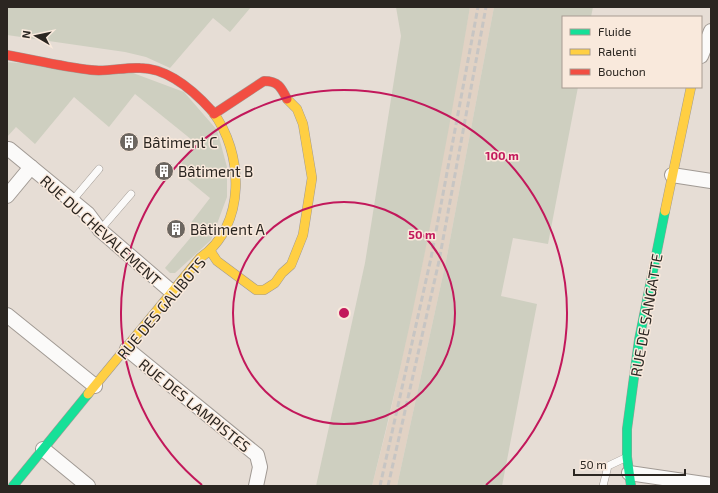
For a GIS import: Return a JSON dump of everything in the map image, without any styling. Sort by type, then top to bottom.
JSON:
[{"type":"street","points":[[702,54],[711,31]]},
{"type":"street","name":"RUE DES GALIBOTS","points":[[7,55],[102,71],[143,68],[169,77],[184,86],[207,104],[221,123],[234,156],[236,187],[232,210],[226,228],[211,252],[200,258],[127,349],[12,486]]},
{"type":"street","points":[[211,252],[217,260],[256,290],[264,290],[275,283],[282,272],[291,264],[303,236],[312,178],[303,124],[297,109],[288,99],[280,85],[273,81],[264,81],[214,114]]},
{"type":"street","name":"RUE DE SANGATTE","points":[[630,480],[627,456],[627,429],[639,340],[691,88]]},
{"type":"street","name":"RUE DU CHEVALEMENT","points":[[9,149],[88,214],[100,230],[172,292]]},
{"type":"street","name":"RUE DU CHEVALEMENT","points":[[7,196],[31,167]]},
{"type":"street","points":[[672,175],[711,181]]},
{"type":"street","points":[[7,315],[95,386]]},
{"type":"street","name":"RUE DES LAMPISTES","points":[[127,349],[257,455],[260,467],[256,486]]},
{"type":"street","points":[[43,449],[88,486]]},
{"type":"street","points":[[630,480],[707,485]]},
{"type":"street","points":[[7,483],[12,486]]},
{"type":"lane","points":[[72,201],[99,169]]},
{"type":"lane","points":[[100,230],[131,194]]},
{"type":"lane","points":[[603,486],[608,466],[627,456]]},
{"type":"shaded area","points":[[7,7],[251,7],[230,32],[213,18],[170,68],[146,57],[125,52],[7,35]]},
{"type":"shaded area","points":[[396,7],[470,7],[426,248],[387,427],[372,486],[316,486],[365,263],[401,36]]},
{"type":"shaded area","points":[[470,7],[494,7],[446,261],[397,486],[372,486],[389,419],[424,255]]},
{"type":"shaded area","points":[[494,7],[593,7],[591,16],[562,16],[562,88],[578,88],[548,244],[513,238],[501,296],[537,304],[502,486],[397,486],[446,261]]},
{"type":"shaded area","points":[[7,62],[133,73],[184,92],[217,130],[227,167],[227,197],[211,240],[175,273],[170,273],[165,268],[197,230],[190,224],[210,198],[187,179],[192,172],[181,163],[197,144],[135,94],[109,127],[74,97],[35,144],[16,127],[7,137]]},
{"type":"railway","points":[[380,486],[431,258],[478,7]]},
{"type":"railway","points":[[388,486],[439,261],[486,7]]},
{"type":"traffic: fast","points":[[631,486],[627,457],[627,429],[639,340],[665,211]]},
{"type":"traffic: fast","points":[[13,486],[88,394]]},
{"type":"traffic: slow","points":[[665,211],[691,88]]},
{"type":"traffic: slow","points":[[211,252],[217,261],[256,290],[264,290],[275,283],[282,273],[291,265],[303,235],[312,178],[303,124],[297,109],[287,99]]},
{"type":"traffic: slow","points":[[88,394],[200,258],[215,244],[226,227],[233,208],[236,188],[235,167],[223,128],[212,111]]},
{"type":"traffic: jam","points":[[7,55],[91,70],[134,68],[150,69],[161,72],[180,82],[212,111]]},
{"type":"traffic: jam","points":[[214,114],[264,81],[269,81],[276,84],[283,91],[287,99]]},
{"type":"place","name":"Bâtiment C","points":[[129,142]]},
{"type":"place","name":"Bâtiment B","points":[[164,171]]},
{"type":"place","name":"Bâtiment A","points":[[176,229]]}]
